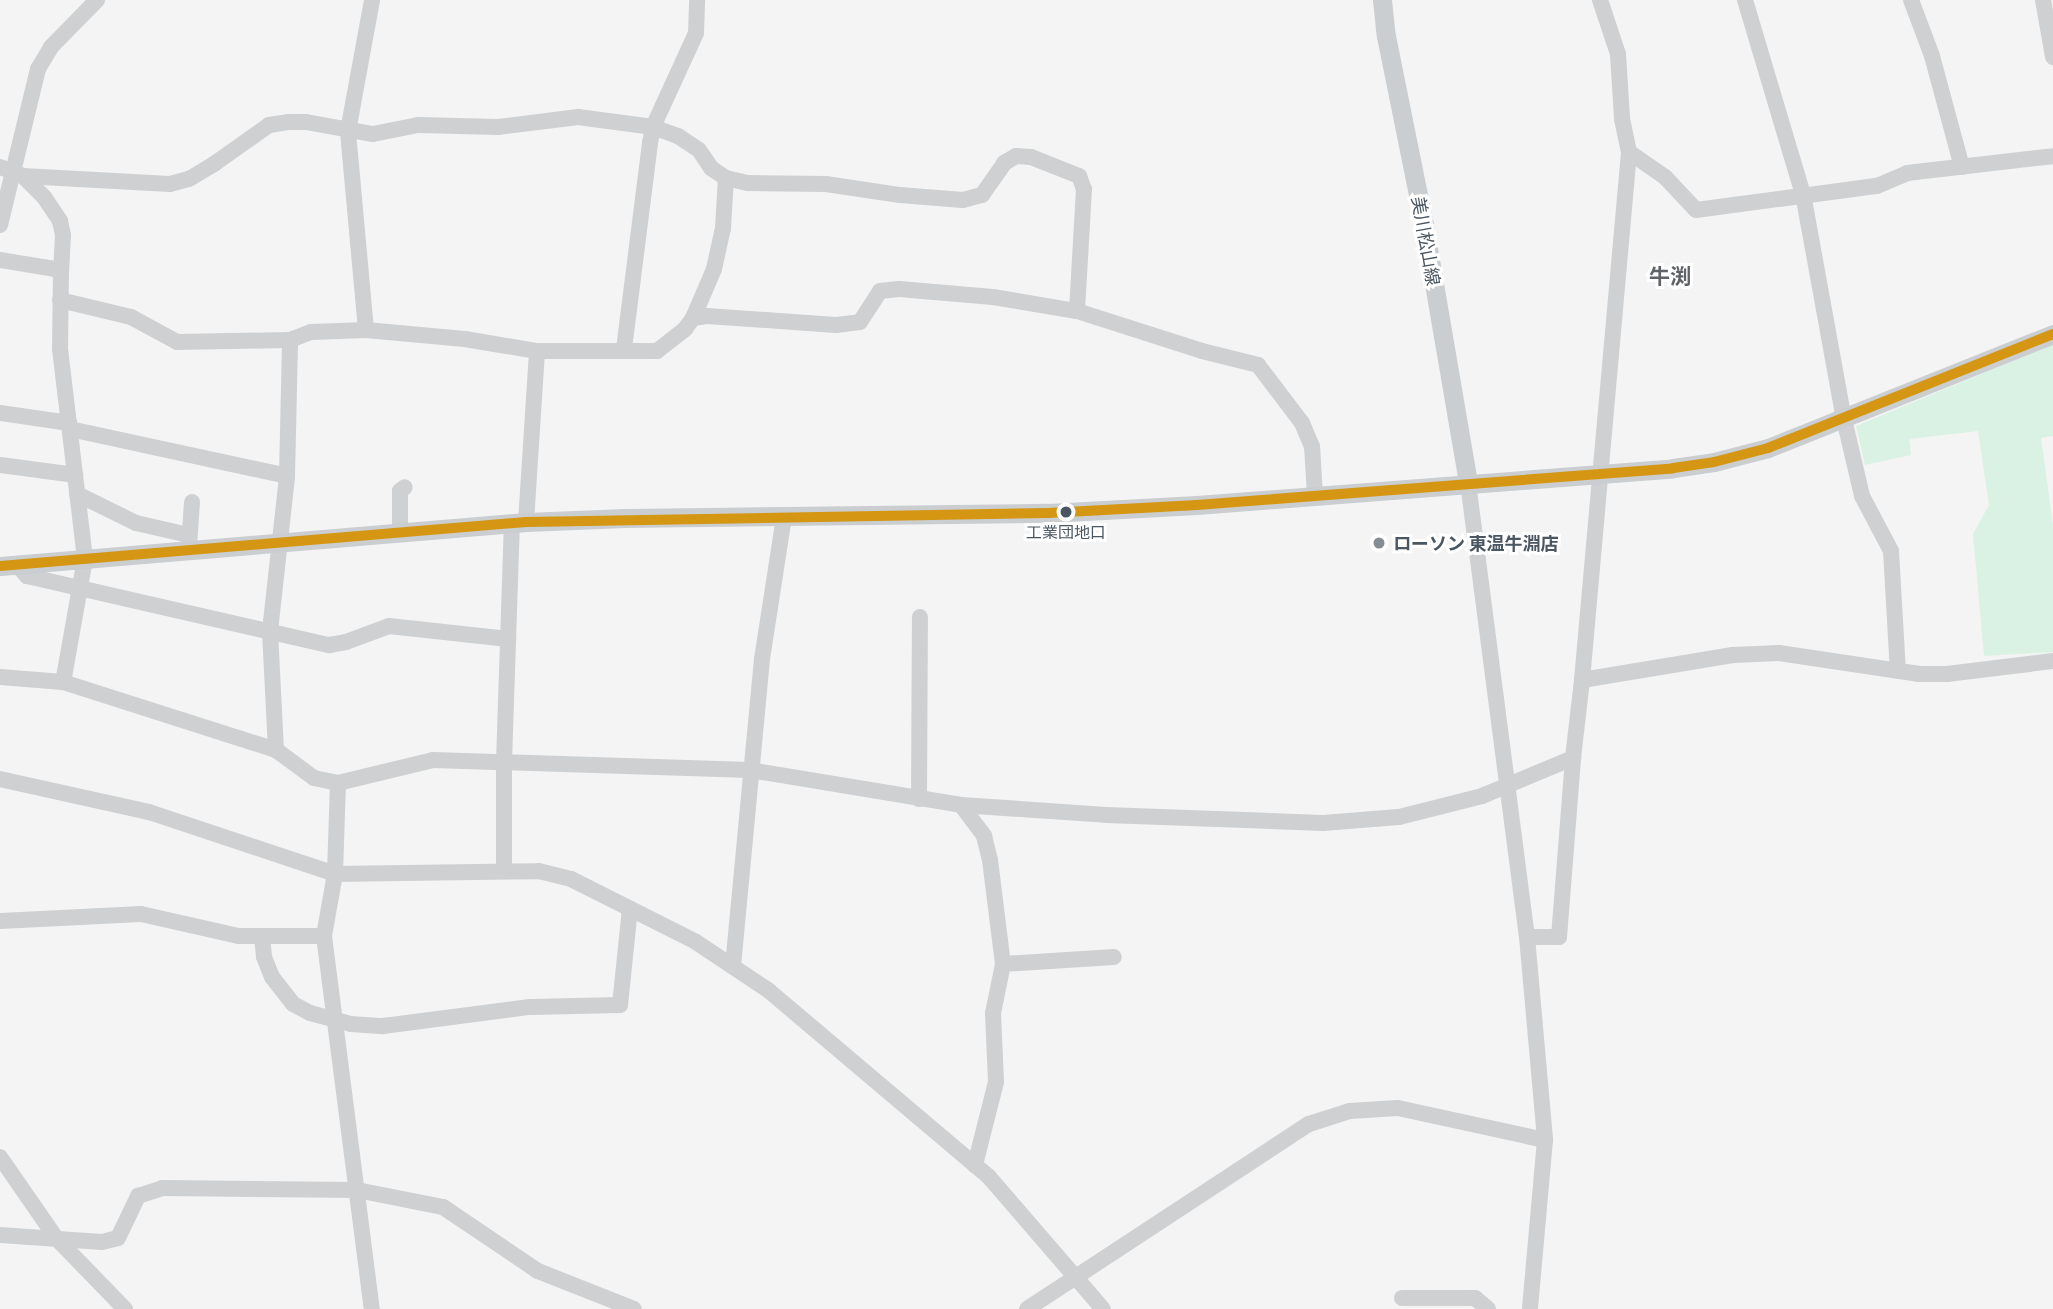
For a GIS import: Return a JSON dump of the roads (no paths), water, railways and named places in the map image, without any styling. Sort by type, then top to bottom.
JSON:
[{"type":"main road","name":"美川松山線","points":[[1382,0],[1385,36],[1424,225],[1468,483]]},
{"type":"main road","points":[[9,565],[85,559],[189,543],[279,544],[519,523],[1048,513],[1315,495],[1714,462],[1768,448],[2053,334]]},
{"type":"street","points":[[0,225],[38,69],[51,47],[97,0]]},
{"type":"street","points":[[366,330],[348,131],[372,0]]},
{"type":"street","points":[[624,349],[653,127],[696,33],[697,0]]},
{"type":"street","points":[[1527,937],[1559,937],[1598,471],[1629,152],[1622,118],[1618,54],[1600,0]]},
{"type":"street","points":[[1745,0],[1803,194],[1844,419],[1862,496],[1891,551],[1899,671]]},
{"type":"street","points":[[1911,0],[1932,57],[1962,167]]},
{"type":"street","points":[[2043,0],[2053,57]]},
{"type":"street","points":[[12,172],[170,184],[189,178],[214,164],[269,125],[306,122],[373,134],[418,125],[498,127],[578,117],[653,127],[678,136],[699,150],[711,168],[726,178],[748,183],[826,184],[900,195],[963,200],[982,195],[1003,163],[1016,156],[1048,162],[1079,176],[1084,189],[1077,311]]},
{"type":"street","points":[[1629,152],[1665,177],[1696,210],[1877,186],[1907,173],[2053,156]]},
{"type":"street","points":[[12,172],[44,197],[60,221],[63,235],[60,349],[85,559],[63,682]]},
{"type":"street","points":[[60,300],[131,317],[177,342],[290,340],[311,332],[366,330],[465,339],[537,351],[657,351],[685,329],[693,318],[714,269],[723,228],[726,178]]},
{"type":"street","points":[[0,260],[61,271]]},
{"type":"street","points":[[693,318],[733,316],[836,325],[860,322],[880,291],[899,289],[993,297],[1077,311],[1202,351],[1258,365],[1302,424],[1312,446],[1315,495]]},
{"type":"street","points":[[276,750],[270,631],[288,476],[290,340]]},
{"type":"street","points":[[504,871],[508,639],[537,351]]},
{"type":"street","points":[[0,413],[288,476]]},
{"type":"street","points":[[0,465],[75,475]]},
{"type":"street","points":[[1468,483],[1527,937],[1545,1140],[1529,1308]]},
{"type":"street","points":[[400,534],[400,491],[405,487]]},
{"type":"street","points":[[77,494],[136,523],[189,543],[192,502]]},
{"type":"street","points":[[733,966],[762,659],[785,517]]},
{"type":"street","points":[[9,565],[27,576],[329,645],[346,642],[389,626],[508,639]]},
{"type":"street","points":[[919,799],[920,617]]},
{"type":"street","points":[[1582,680],[1733,655],[1779,653],[1899,671],[1947,674],[2053,661]]},
{"type":"street","points":[[0,677],[63,682],[276,750],[314,778],[338,783],[433,760],[750,771],[961,804],[1132,816],[1323,823],[1399,817],[1482,796],[1573,758]]},
{"type":"street","points":[[0,779],[149,812],[335,874],[539,871],[571,879],[696,942],[768,990],[975,1165],[1076,1275],[1103,1309]]},
{"type":"street","points":[[338,783],[335,874],[324,936],[372,1309]]},
{"type":"street","points":[[961,804],[984,836],[990,860],[1003,964],[993,1013],[996,1083],[975,1165]]},
{"type":"street","points":[[262,937],[264,957],[283,994],[310,1013],[351,1024],[383,1026],[530,1007],[620,1004],[630,908]]},
{"type":"street","points":[[0,921],[141,914],[239,936],[324,936]]},
{"type":"street","points":[[1003,964],[1114,957]]},
{"type":"street","points":[[1027,1309],[1309,1124],[1350,1111],[1398,1108],[1545,1140]]},
{"type":"street","points":[[0,1157],[56,1238],[125,1309]]},
{"type":"street","points":[[0,1235],[102,1242],[118,1238],[138,1196],[162,1188],[356,1190],[443,1206],[538,1271],[634,1309]]},
{"type":"street","points":[[1402,1298],[1475,1298],[1488,1309]]},
{"type":"place","name":"工業団地口","points":[[1066,512]]},
{"type":"place","name":"ローソン 東温牛淵店","points":[[1379,543]]},
{"type":"district","name":"牛渕","points":[[1670,276]]}]
